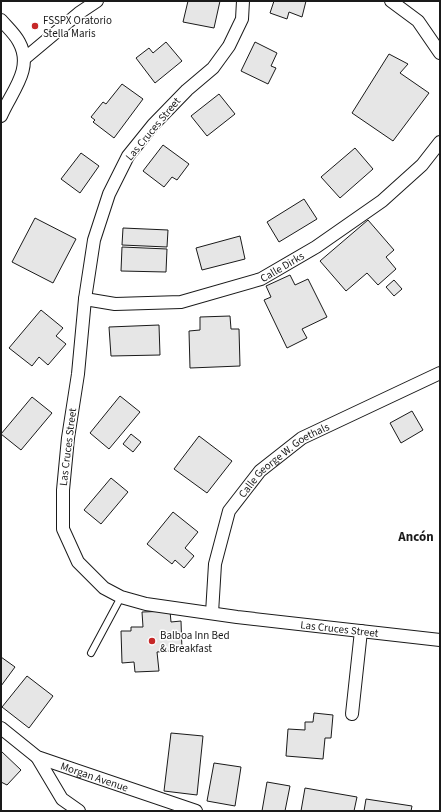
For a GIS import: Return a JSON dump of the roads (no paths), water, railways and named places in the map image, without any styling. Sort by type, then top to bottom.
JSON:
[{"type":"street","points":[[24,59],[79,13],[96,1]]},
{"type":"street","name":"Las Cruces Street","points":[[243,1],[242,19],[229,46],[213,68],[187,90],[153,125],[128,156],[109,194],[94,240],[62,490],[63,529],[78,562],[104,588],[121,596],[146,604],[440,640]]},
{"type":"street","points":[[391,1],[418,21],[440,53]]},
{"type":"street","points":[[1,20],[19,42],[24,59],[21,79],[1,116]]},
{"type":"street","name":"Calle Dirks","points":[[86,299],[115,304],[181,302],[261,279],[316,247],[382,201],[422,165],[440,142]]},
{"type":"street","name":"Calle George W. Goethals","points":[[212,613],[214,564],[229,511],[260,471],[302,438],[440,373]]},
{"type":"street","points":[[352,714],[360,631]]},
{"type":"street","name":"Morgan Avenue","points":[[1,728],[37,757],[196,811]]},
{"type":"street","points":[[37,757],[62,799],[79,811]]},
{"type":"lane","points":[[90,652],[121,596]]},
{"type":"place","name":"FSSPX Oratorio Stella Maris","points":[[35,26]]},
{"type":"place","name":"Balboa Inn Bed & Breakfast","points":[[152,641]]},
{"type":"district","name":"Ancón","points":[[416,537]]}]
